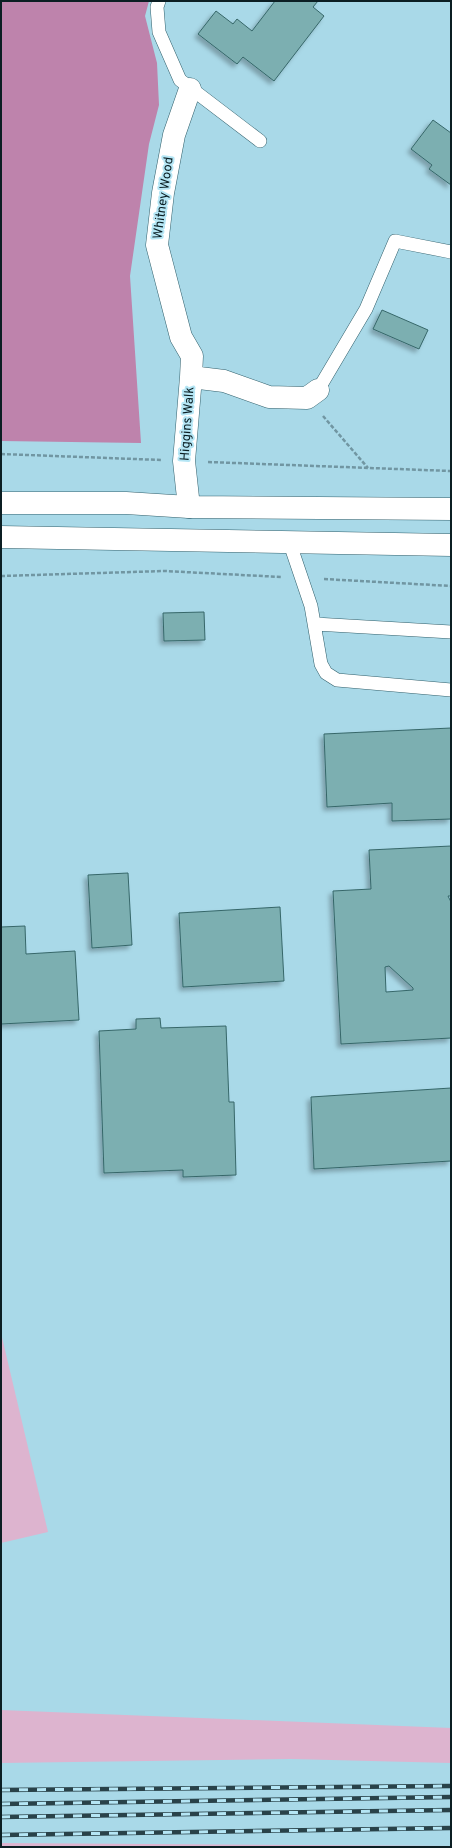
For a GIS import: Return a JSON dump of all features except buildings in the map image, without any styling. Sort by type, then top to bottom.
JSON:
[{"type":"main road","name":"Whitney Wood","points":[[190,89],[174,135],[163,192],[157,245],[181,337],[192,356],[191,378]]},
{"type":"main road","name":"Higgins Walk","points":[[189,507],[184,461],[191,378],[224,381],[269,397],[312,394]]},
{"type":"main road","points":[[1,503],[126,504],[189,507],[451,509]]},
{"type":"main road","points":[[1,537],[451,545]]},
{"type":"lane","points":[[159,1],[157,7],[159,32],[180,80],[260,141]]},
{"type":"lane","points":[[312,394],[366,309],[395,240],[451,252]]},
{"type":"lane","points":[[290,541],[300,578],[311,606],[321,664],[326,673],[337,680],[451,690]]},
{"type":"lane","points":[[315,624],[451,632]]},
{"type":"path","points":[[312,394],[368,468]]},
{"type":"path","points":[[1,454],[451,471]]},
{"type":"path","points":[[1,576],[165,572],[451,586]]},
{"type":"shaded area","points":[[1,1],[149,1],[145,16],[157,63],[159,105],[149,144],[130,276],[141,443],[1,441]]},
{"type":"shaded area","points":[[1,1333],[48,1532],[1,1543]]},
{"type":"shaded area","points":[[1,1710],[451,1728],[451,1763],[291,1759],[1,1763]]},
{"type":"shaded area","points":[[1,1843],[451,1846],[451,1847],[1,1847]]},
{"type":"railway","points":[[1,1790],[451,1786]]},
{"type":"railway","points":[[1,1804],[451,1797]]},
{"type":"railway","points":[[1,1817],[451,1810]]},
{"type":"railway","points":[[1,1835],[451,1828]]}]
